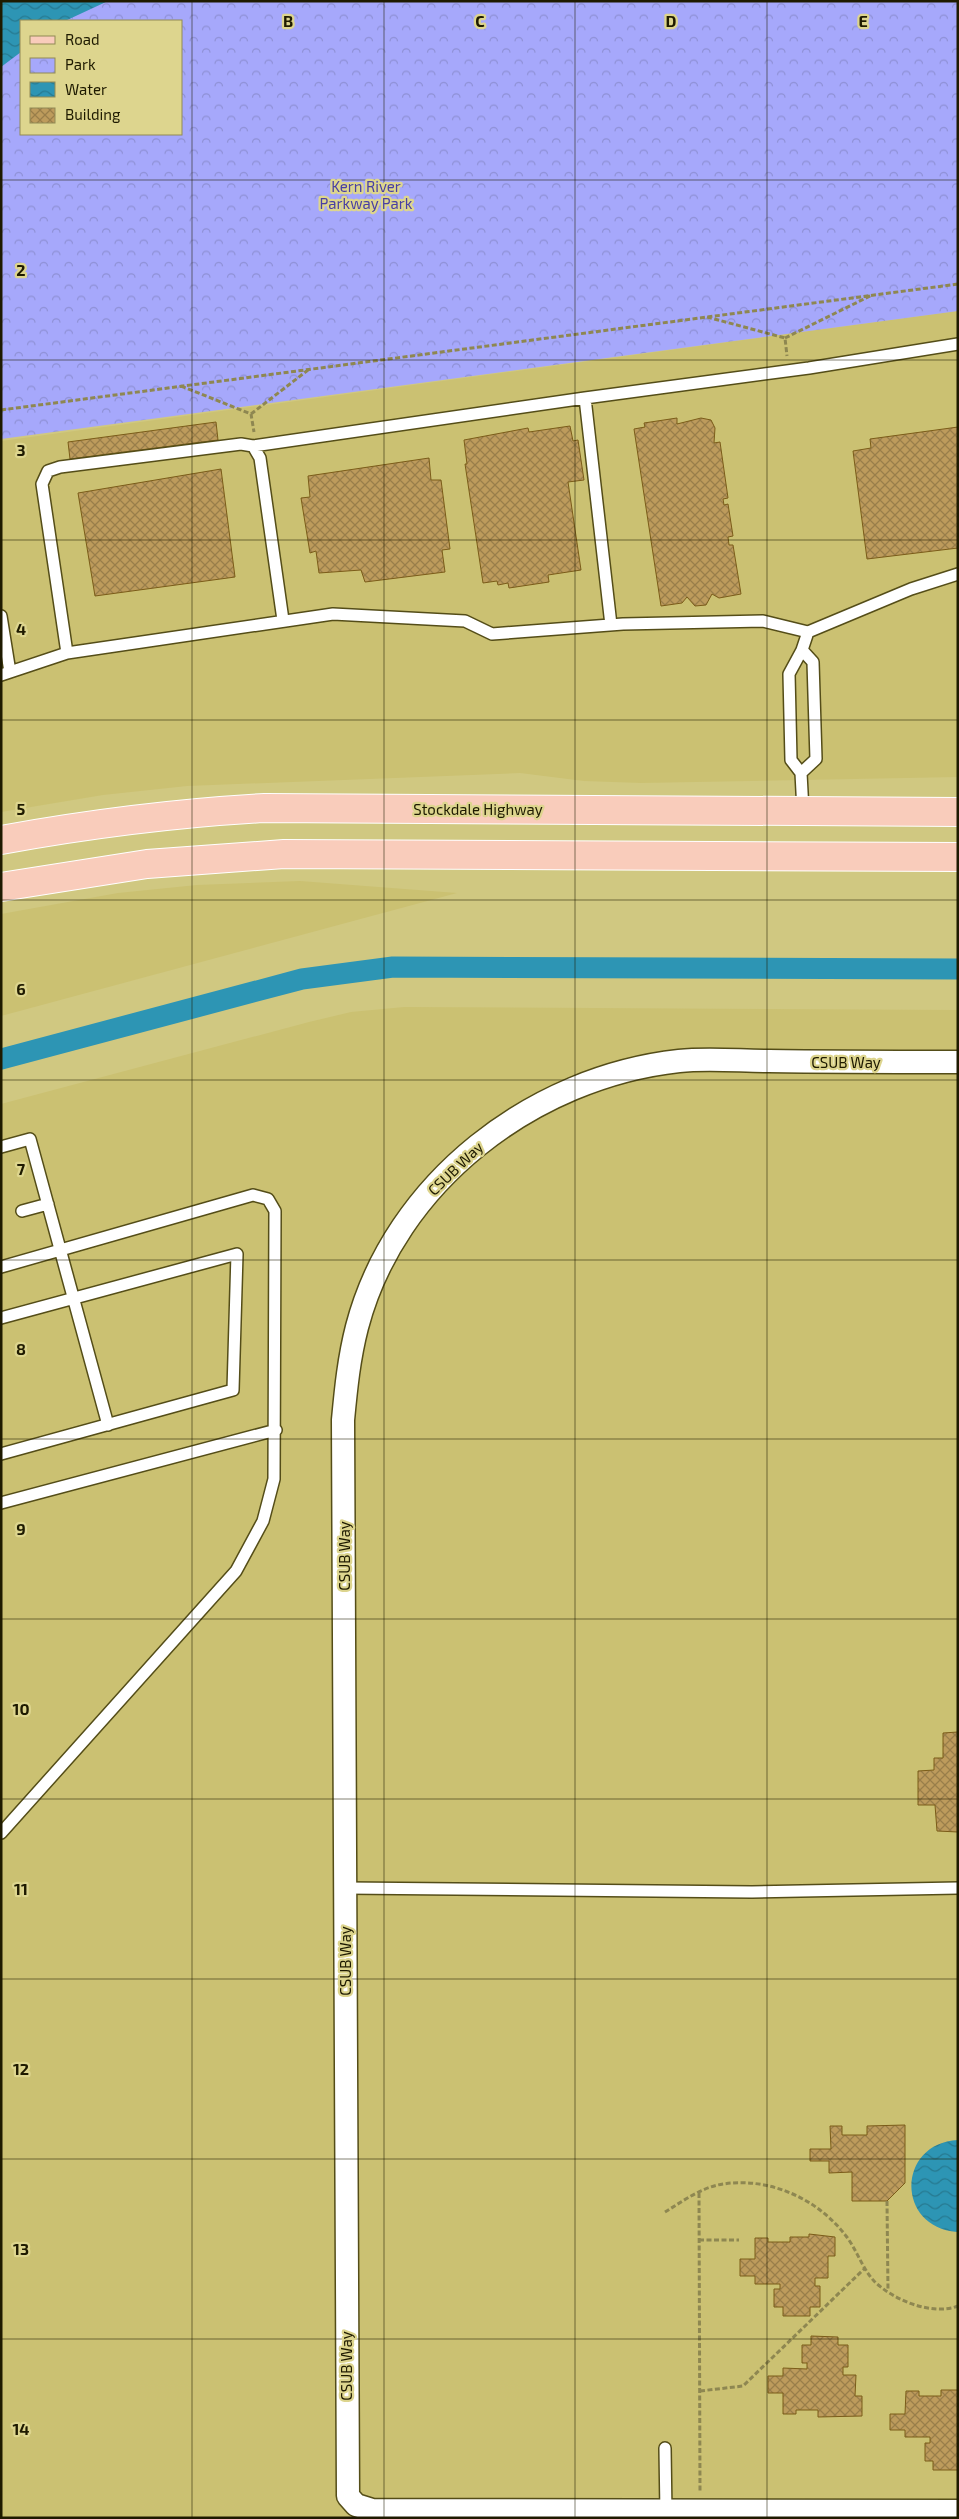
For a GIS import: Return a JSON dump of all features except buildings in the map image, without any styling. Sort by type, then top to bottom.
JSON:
[{"type":"main road","name":"Stockdale Highway","points":[[1,840],[95,823],[153,816],[265,808],[958,812]]},
{"type":"main road","points":[[1,887],[147,864],[275,854],[958,857]]},
{"type":"street","name":"CSUB Way","points":[[666,2514],[372,2510],[356,2505],[348,2496],[346,2486],[343,1420],[346,1379],[358,1325],[370,1291],[388,1251],[416,1207],[450,1170],[478,1144],[517,1117],[556,1096],[613,1073],[680,1061],[958,1062]]},
{"type":"street","points":[[666,2514],[867,2514],[958,2511]]},
{"type":"lane","points":[[67,653],[42,484],[48,471],[60,467],[241,444],[253,446],[808,368],[958,344]]},
{"type":"lane","points":[[585,398],[611,625]]},
{"type":"lane","points":[[253,446],[260,458],[283,620]]},
{"type":"lane","points":[[1,616],[6,673],[67,653],[333,614],[465,620],[492,634],[611,625],[763,621],[808,632],[911,589],[958,574]]},
{"type":"lane","points":[[803,811],[802,773],[791,760],[789,674],[802,650],[808,632]]},
{"type":"lane","points":[[802,650],[813,662],[816,760],[802,773]]},
{"type":"lane","points":[[1,1147],[30,1139],[108,1425]]},
{"type":"lane","points":[[1,1266],[253,1195],[268,1199],[275,1211],[276,1430],[274,1478],[265,1512],[236,1571],[1,1833]]},
{"type":"lane","points":[[22,1211],[48,1204]]},
{"type":"lane","points":[[1,1318],[236,1254],[233,1390],[1,1454]]},
{"type":"lane","points":[[1,1504],[276,1430]]},
{"type":"lane","points":[[345,1888],[752,1892],[958,1888]]},
{"type":"lane","points":[[666,2448],[666,2514]]},
{"type":"path","points":[[1,410],[958,284]]},
{"type":"path","points":[[704,316],[785,338],[874,294]]},
{"type":"path","points":[[785,338],[787,357]]},
{"type":"path","points":[[251,414],[309,368]]},
{"type":"path","points":[[180,386],[251,414]]},
{"type":"path","points":[[251,414],[253,446]]},
{"type":"path","points":[[665,2212],[699,2192],[723,2184],[748,2183],[784,2189],[822,2208],[847,2236],[865,2268],[875,2281],[888,2291],[923,2308],[958,2306]]},
{"type":"path","points":[[699,2192],[700,2495]]},
{"type":"path","points":[[887,2201],[888,2291]]},
{"type":"path","points":[[699,2240],[739,2240]]},
{"type":"path","points":[[700,2392],[743,2386],[865,2268]]},
{"type":"shaded area","points":[[958,311],[958,777],[641,783],[584,781],[520,773],[187,786],[103,795],[1,812],[1,441]]},
{"type":"shaded area","points":[[300,881],[457,893],[1,1016],[1,914],[118,893],[197,885]]},
{"type":"shaded area","points":[[404,1007],[958,1010],[958,2518],[1,2518],[1,1104],[309,1022],[351,1012]]},
{"type":"green space","name":"Kern River Parkway Park","points":[[1,1],[958,1],[958,311],[1,439]]},
{"type":"water","points":[[1,1],[108,1],[67,20],[20,20],[20,53],[1,67]]},
{"type":"water","points":[[958,2140],[957,2232],[937,2227],[922,2216],[914,2201],[911,2185],[915,2169],[923,2155],[938,2145]]},
{"type":"waterway","points":[[1,1059],[302,979],[393,967],[958,969]]}]
